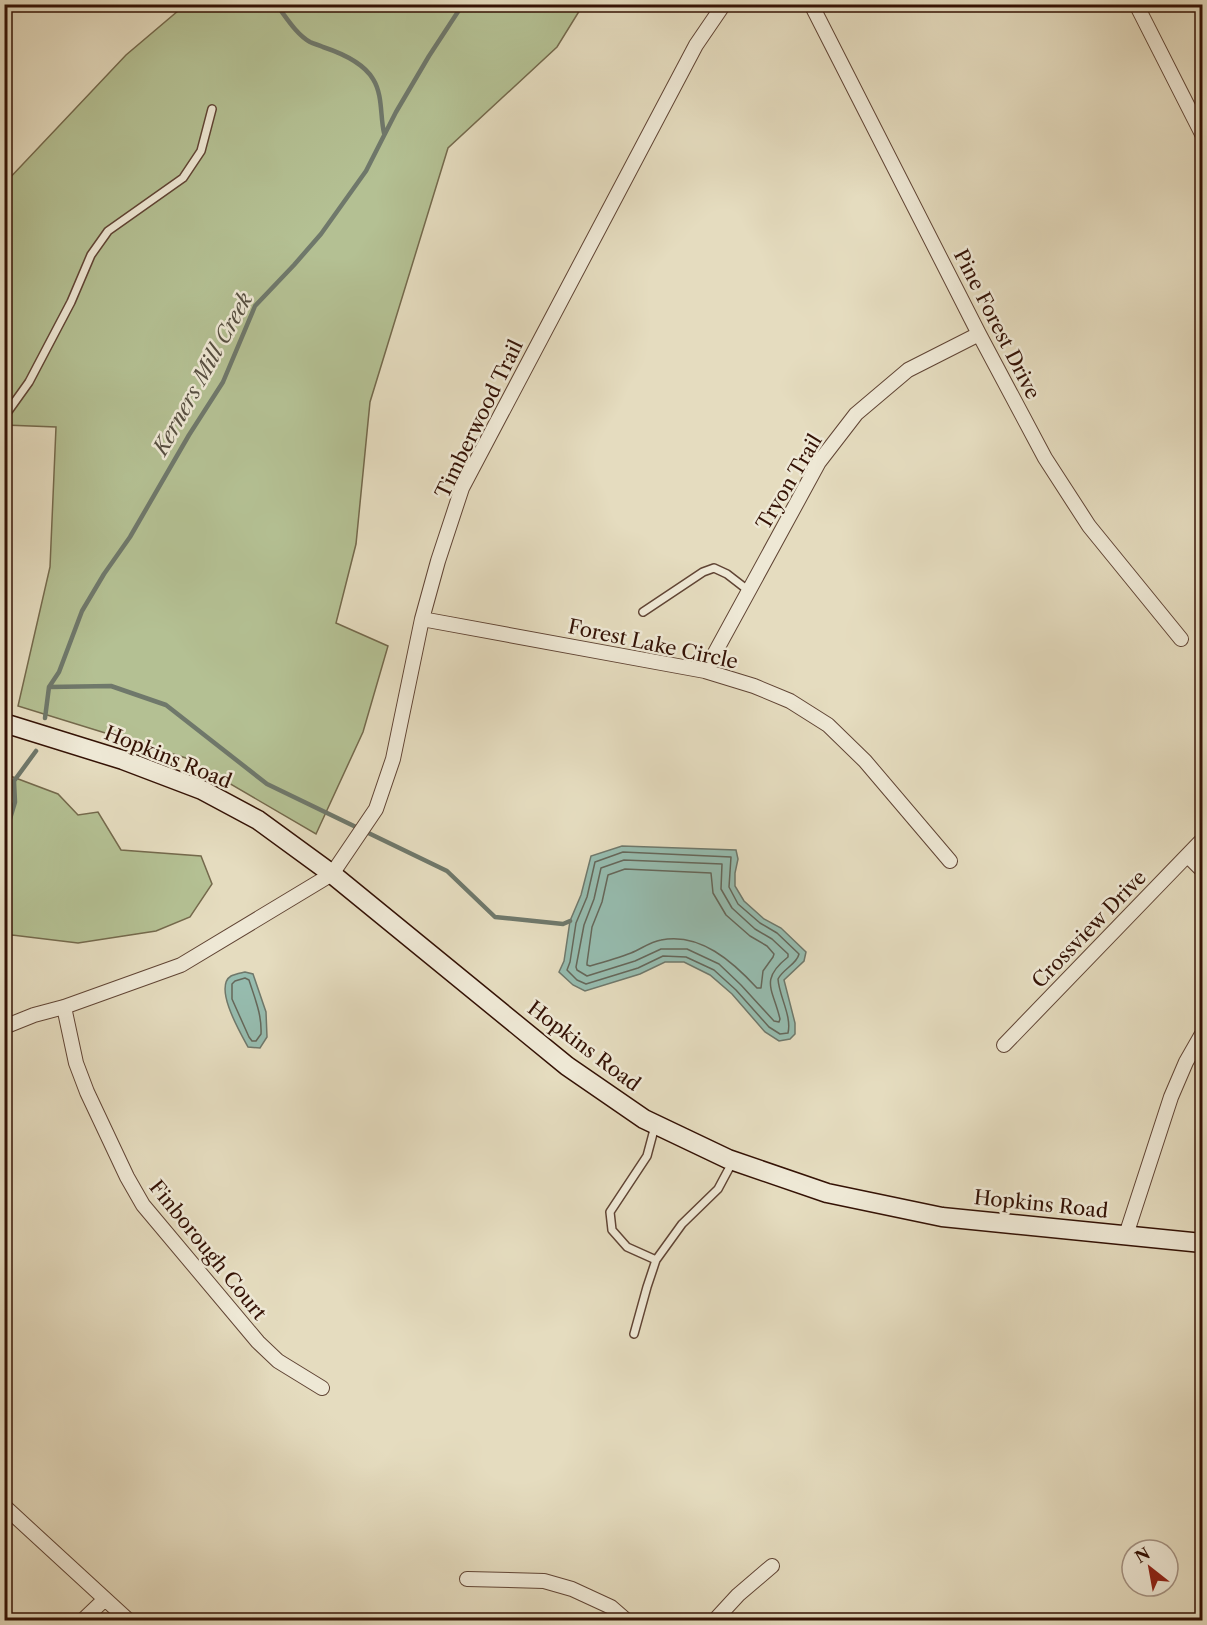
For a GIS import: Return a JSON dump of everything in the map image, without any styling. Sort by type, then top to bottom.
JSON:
[{"type":"main road","name":"Hopkins Road","points":[[4,723],[123,760],[202,790],[258,820],[332,874],[567,1066],[644,1119],[733,1161],[827,1192],[942,1217],[1203,1243]]},
{"type":"street","name":"Timberwood Trail","points":[[332,874],[376,808],[393,759],[422,619],[462,488],[696,45],[724,4]]},
{"type":"street","name":"Pine Forest Drive","points":[[811,4],[1045,458],[1089,526],[1181,639]]},
{"type":"street","points":[[1136,4],[1203,134]]},
{"type":"street","name":"Tryon Trail","points":[[705,671],[819,462],[856,414],[908,370],[980,334]]},
{"type":"street","name":"Forest Lake Circle","points":[[422,619],[705,671],[754,686],[790,701],[828,725],[865,761],[950,861]]},
{"type":"street","name":"Crossview Drive","points":[[1004,1044],[1203,840]]},
{"type":"street","points":[[1188,856],[1203,870]]},
{"type":"street","points":[[4,1027],[181,965],[332,874]]},
{"type":"street","name":"Finborough Court","points":[[64,1007],[76,1063],[87,1092],[127,1177],[143,1205],[258,1342],[278,1361],[322,1388]]},
{"type":"street","points":[[1126,1235],[1171,1097],[1186,1062],[1203,1034]]},
{"type":"street","points":[[4,1506],[128,1620]]},
{"type":"street","points":[[715,1620],[738,1595],[772,1566]]},
{"type":"street","points":[[467,1579],[544,1581],[573,1589],[611,1607],[626,1620]]},
{"type":"street","points":[[83,1620],[105,1599]]},
{"type":"lane","points":[[4,417],[29,382],[71,302],[91,255],[108,231],[183,178],[201,151],[212,109]]},
{"type":"lane","points":[[643,612],[704,572],[714,568],[727,574],[749,591]]},
{"type":"lane","points":[[656,1124],[647,1156],[610,1212],[612,1230],[627,1247],[656,1260]]},
{"type":"lane","points":[[634,1334],[656,1260],[682,1224],[718,1189],[733,1161]]},
{"type":"green space","points":[[185,5],[583,5],[557,47],[448,148],[370,402],[356,544],[336,623],[388,646],[363,732],[316,834],[186,758],[18,706],[50,567],[56,427],[5,425],[5,183],[126,55]]},
{"type":"green space","points":[[5,774],[58,794],[78,815],[98,812],[121,850],[201,856],[212,884],[190,917],[156,931],[78,943],[5,936]]},
{"type":"water","points":[[622,846],[736,850],[738,859],[735,886],[744,901],[764,919],[781,928],[806,952],[804,961],[784,980],[795,1023],[795,1034],[790,1039],[779,1041],[765,1032],[732,994],[710,975],[684,962],[665,962],[640,974],[585,991],[573,985],[559,972],[564,961],[570,921],[581,895],[591,856]]},
{"type":"water","points":[[245,972],[253,974],[266,1012],[267,1037],[260,1048],[248,1047],[230,1011],[225,990],[226,982],[231,976]]},
{"type":"waterway","points":[[276,4],[305,39],[351,59],[369,73],[380,99],[384,133]]},
{"type":"waterway","name":"Kerners Mill Creek","points":[[45,718],[49,687],[59,672],[82,611],[130,537],[189,435],[223,382],[255,306],[321,234],[366,171],[396,112],[463,4]]},
{"type":"waterway","points":[[49,687],[111,686],[166,705],[267,784],[447,871],[495,917],[563,924],[570,921]]},
{"type":"waterway","name":"Kerners Mill Creek","points":[[4,829],[9,822],[15,802],[14,781],[36,751]]}]
